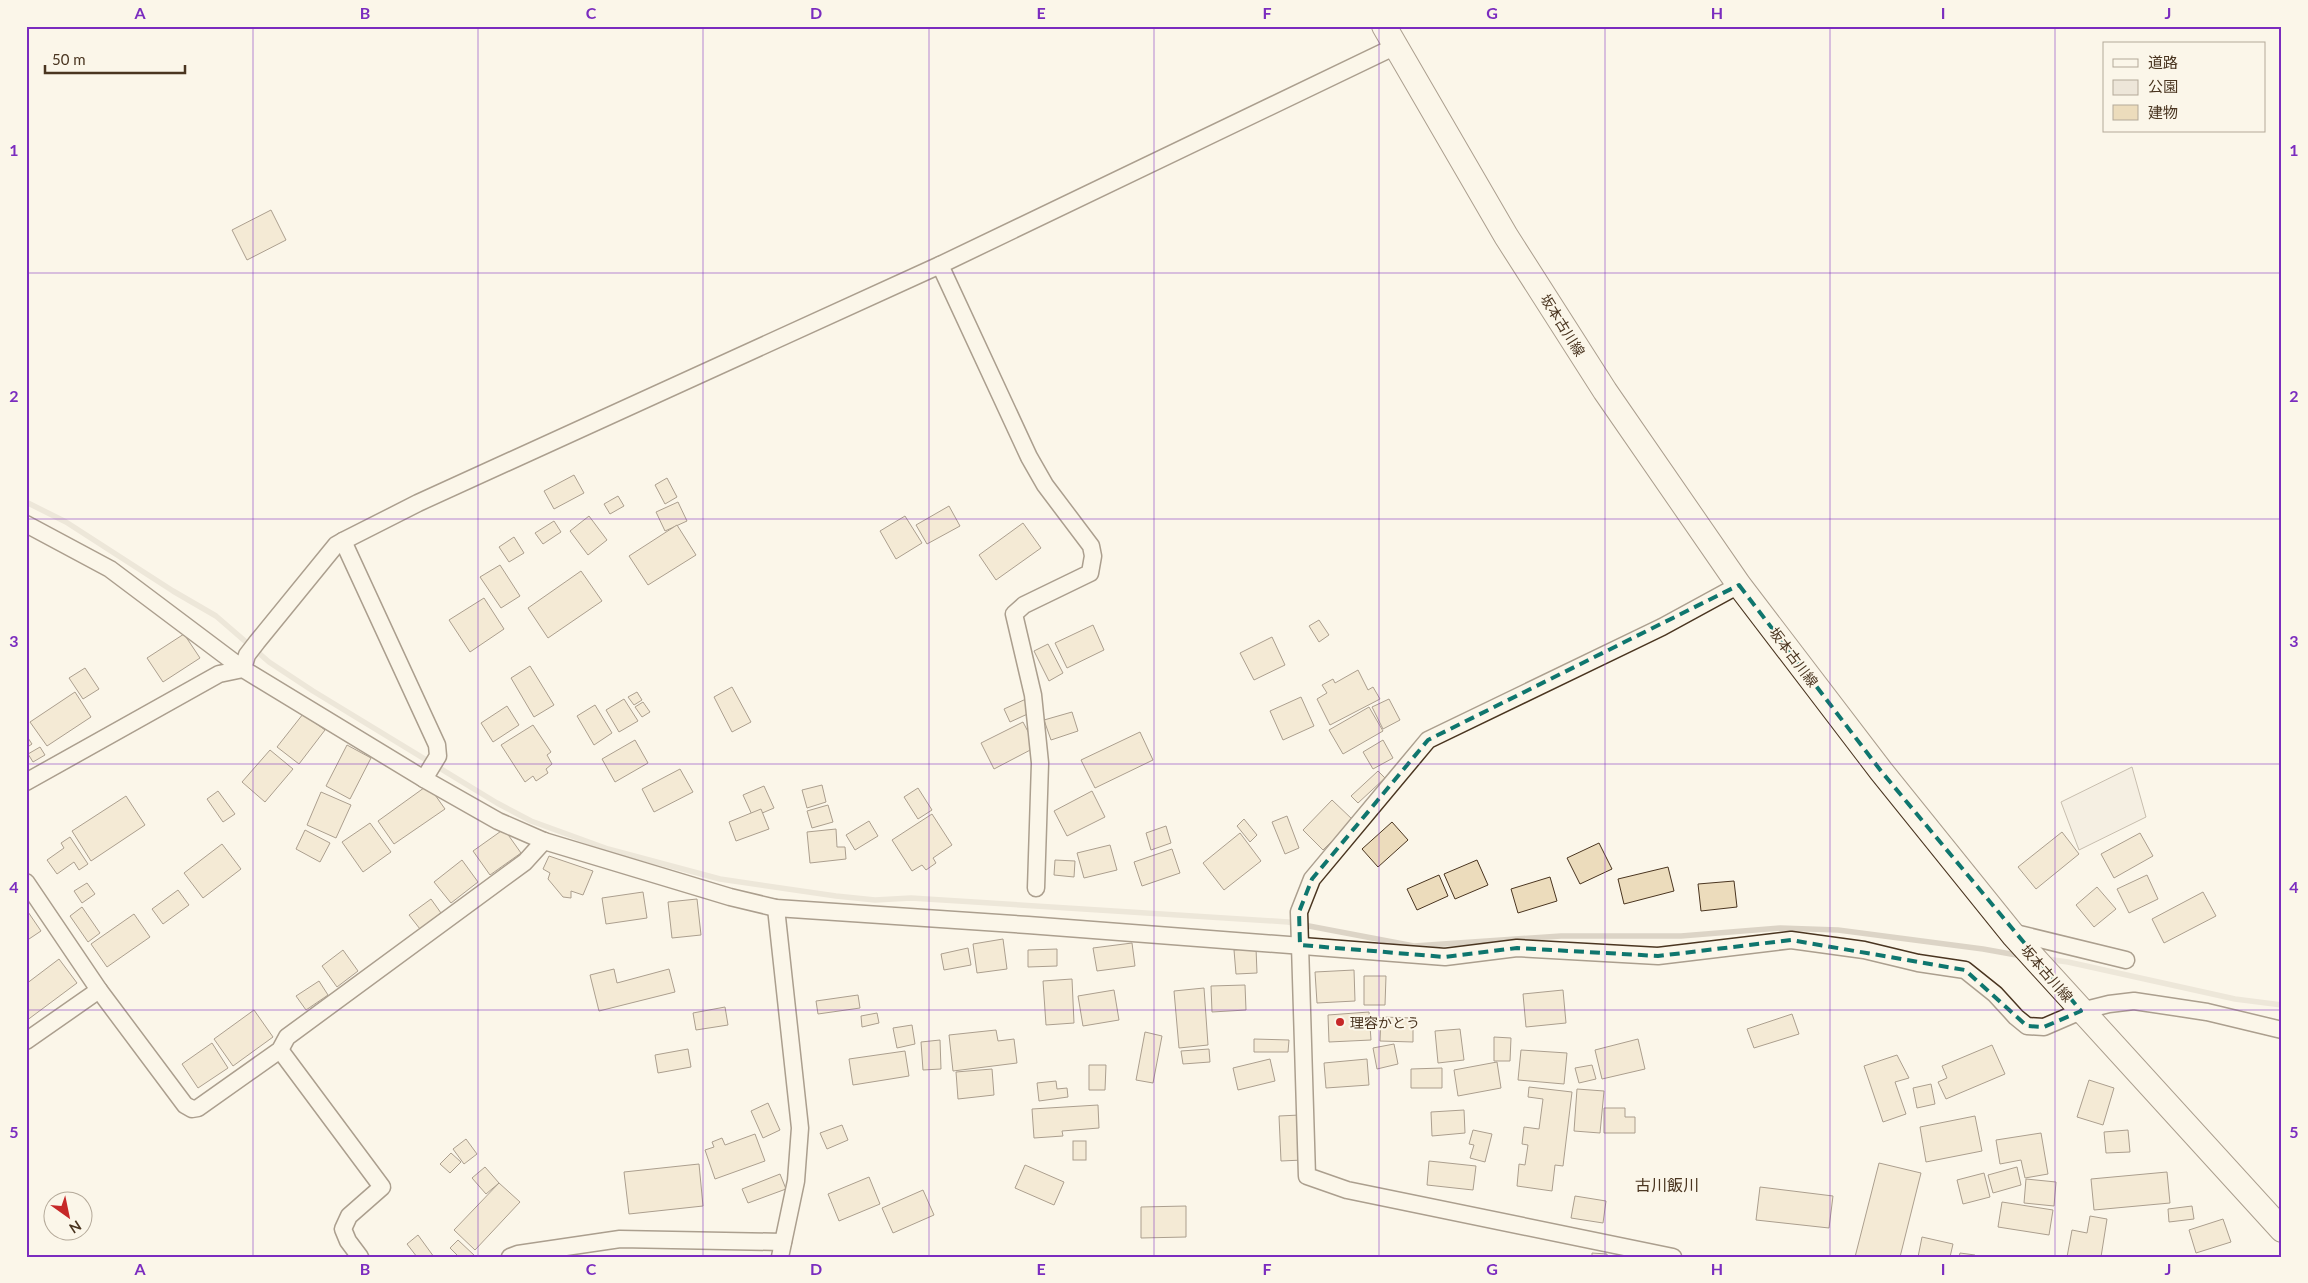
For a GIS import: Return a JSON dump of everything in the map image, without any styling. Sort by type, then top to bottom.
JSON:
[{"type":"main road","name":"坂本古川線","points":[[1390,36],[1506,236],[1595,375],[1739,585],[1881,771],[2013,934],[2282,1230]]},
{"type":"street","points":[[26,782],[219,674],[245,662],[257,642],[336,545],[343,541],[418,503],[940,265],[1390,36]]},
{"type":"street","points":[[940,265],[1029,457],[1045,485],[1091,546],[1093,556],[1090,573],[1024,605],[1014,614],[1033,695],[1040,763],[1036,888]]},
{"type":"street","points":[[26,524],[110,569],[245,662],[498,821],[544,840],[730,897],[776,908],[1445,957],[1517,948],[1658,956],[1791,940],[1864,950],[1918,963],[1965,970],[1995,994],[2027,1026],[2044,1027],[2081,1011],[2109,1004],[2134,1002],[2207,1012],[2282,1030]]},
{"type":"street","points":[[343,541],[437,745],[438,756],[426,776]]},
{"type":"street","points":[[1673,1257],[1348,1190],[1306,1176],[1299,912],[1312,879],[1428,740],[1662,626],[1739,585]]},
{"type":"street","points":[[26,882],[99,990],[186,1106],[192,1109],[198,1108],[280,1050],[286,1037],[525,862],[544,840]]},
{"type":"street","points":[[510,1257],[518,1254],[620,1239],[781,1249],[796,1181],[800,1128],[776,908]]},
{"type":"street","points":[[2013,934],[2126,960]]},
{"type":"street","points":[[26,1041],[99,990]]},
{"type":"street","points":[[280,1050],[382,1187],[349,1216],[343,1229],[348,1241],[360,1257]]},
{"type":"highlighted area","points":[[1739,585],[1881,771],[2081,1011],[2044,1027],[2027,1026],[1965,970],[1791,940],[1658,956],[1517,948],[1445,957],[1300,945],[1299,912],[1312,879],[1428,740]]},
{"type":"green space","points":[[2132,767],[2146,817],[2079,850],[2061,802]]},
{"type":"building","points":[[271,210],[286,240],[247,260],[232,230]]},
{"type":"building","points":[[574,475],[584,493],[554,509],[544,491]]},
{"type":"building","points":[[667,478],[677,497],[665,504],[655,485]]},
{"type":"building","points":[[618,496],[624,506],[610,514],[604,504]]},
{"type":"building","points":[[678,502],[687,521],[665,531],[656,512]]},
{"type":"building","points":[[949,506],[960,526],[927,544],[916,525]]},
{"type":"building","points":[[589,516],[607,540],[588,555],[570,531]]},
{"type":"building","points":[[905,516],[922,543],[896,559],[880,531]]},
{"type":"building","points":[[554,521],[561,532],[543,544],[535,533]]},
{"type":"building","points":[[1023,523],[1041,548],[996,580],[979,555]]},
{"type":"building","points":[[677,525],[696,555],[648,585],[629,556]]},
{"type":"building","points":[[514,537],[524,553],[509,562],[499,547]]},
{"type":"building","points":[[500,565],[520,596],[501,608],[480,577]]},
{"type":"building","points":[[581,571],[602,601],[548,638],[528,608]]},
{"type":"building","points":[[484,598],[504,629],[470,652],[449,620]]},
{"type":"building","points":[[1319,620],[1329,635],[1319,642],[1309,626]]},
{"type":"building","points":[[1093,625],[1104,650],[1067,668],[1055,643]]},
{"type":"building","points":[[184,634],[200,658],[163,682],[147,658]]},
{"type":"building","points":[[1272,637],[1285,665],[1254,680],[1240,653]]},
{"type":"building","points":[[1048,644],[1063,673],[1049,681],[1034,651]]},
{"type":"building","points":[[530,666],[554,705],[534,717],[511,678]]},
{"type":"building","points":[[85,668],[99,689],[83,699],[69,678]]},
{"type":"building","points":[[1358,670],[1368,690],[1373,687],[1380,699],[1330,725],[1317,699],[1327,693],[1322,685],[1333,679],[1335,683]]},
{"type":"building","points":[[732,687],[751,722],[732,732],[714,697]]},
{"type":"building","points":[[75,692],[91,717],[47,746],[30,722]]},
{"type":"building","points":[[637,692],[642,700],[634,705],[628,697]]},
{"type":"building","points":[[1301,697],[1314,726],[1283,740],[1270,711]]},
{"type":"building","points":[[624,699],[638,721],[619,732],[606,710]]},
{"type":"building","points":[[1026,699],[1032,712],[1010,722],[1004,709]]},
{"type":"building","points":[[1389,699],[1400,720],[1383,729],[1372,707]]},
{"type":"building","points":[[643,702],[650,712],[642,717],[635,707]]},
{"type":"building","points":[[595,705],[612,733],[594,745],[577,716]]},
{"type":"building","points":[[507,706],[519,725],[493,742],[481,723]]},
{"type":"building","points":[[1369,707],[1383,731],[1343,754],[1329,730]]},
{"type":"building","points":[[1072,712],[1078,731],[1051,740],[1044,720]]},
{"type":"building","points":[[303,714],[325,730],[299,764],[277,747]]},
{"type":"building","points":[[1023,722],[1036,747],[994,769],[981,743]]},
{"type":"building","points":[[533,725],[551,752],[547,755],[552,764],[546,769],[548,773],[536,781],[533,776],[525,782],[501,745]]},
{"type":"building","points":[[1140,732],[1153,760],[1095,788],[1081,760]]},
{"type":"building","points":[[26,735],[32,744],[26,748]]},
{"type":"building","points":[[635,740],[648,763],[615,782],[602,759]]},
{"type":"building","points":[[1383,740],[1393,758],[1373,769],[1363,752]]},
{"type":"building","points":[[347,745],[371,758],[350,799],[326,786]]},
{"type":"building","points":[[40,747],[45,755],[33,762],[28,754]]},
{"type":"building","points":[[270,750],[293,769],[265,802],[242,782]]},
{"type":"building","points":[[680,769],[693,792],[654,812],[642,789]]},
{"type":"building","points":[[1378,771],[1385,778],[1358,803],[1351,796]]},
{"type":"building","points":[[428,785],[445,809],[394,844],[378,821]]},
{"type":"building","points":[[822,785],[826,802],[807,808],[802,790]]},
{"type":"building","points":[[764,786],[774,808],[753,817],[743,795]]},
{"type":"building","points":[[918,788],[932,810],[918,819],[904,797]]},
{"type":"building","points":[[218,791],[235,814],[223,822],[207,799]]},
{"type":"building","points":[[1092,791],[1105,817],[1067,836],[1054,811]]},
{"type":"building","points":[[321,792],[351,805],[336,838],[307,825]]},
{"type":"building","points":[[126,796],[145,825],[91,861],[72,831]]},
{"type":"building","points":[[1332,800],[1353,820],[1323,850],[1303,830]]},
{"type":"building","points":[[828,805],[833,822],[812,828],[807,811]]},
{"type":"building","points":[[761,809],[769,829],[736,841],[729,822]]},
{"type":"building","points":[[932,814],[952,845],[933,858],[936,863],[926,870],[922,865],[912,871],[892,840]]},
{"type":"building","points":[[1287,816],[1299,848],[1285,854],[1272,822]]},
{"type":"building","points":[[1244,819],[1257,835],[1250,842],[1237,826]]},
{"type":"building","points":[[869,821],[878,836],[855,850],[846,835]]},
{"type":"building","points":[[1392,822],[1408,840],[1378,867],[1362,849]]},
{"type":"building","points":[[370,823],[391,852],[363,872],[342,842]]},
{"type":"building","points":[[1166,826],[1171,843],[1151,850],[1146,833]]},
{"type":"building","points":[[504,829],[521,853],[490,875],[473,851]]},
{"type":"building","points":[[836,829],[837,847],[845,847],[846,859],[810,863],[807,832]]},
{"type":"building","points":[[305,830],[330,843],[320,862],[296,849]]},
{"type":"building","points":[[2062,832],[2079,854],[2036,889],[2018,867]]},
{"type":"building","points":[[1240,833],[1261,861],[1224,890],[1203,863]]},
{"type":"building","points":[[2140,833],[2153,856],[2114,878],[2101,854]]},
{"type":"building","points":[[70,837],[88,864],[79,870],[74,862],[57,874],[47,860],[64,848],[61,843]]},
{"type":"building","points":[[1599,843],[1612,869],[1580,884],[1567,858]]},
{"type":"building","points":[[222,844],[241,869],[203,898],[184,873]]},
{"type":"building","points":[[1110,845],[1117,870],[1084,878],[1077,853]]},
{"type":"building","points":[[1172,849],[1180,873],[1142,886],[1134,862]]},
{"type":"building","points":[[549,856],[593,871],[583,895],[571,891],[571,898],[563,897],[548,879],[550,873],[543,869]]},
{"type":"building","points":[[462,860],[478,882],[451,903],[434,882]]},
{"type":"building","points":[[1055,860],[1075,861],[1074,877],[1054,875]]},
{"type":"building","points":[[1477,860],[1488,885],[1455,899],[1444,874]]},
{"type":"building","points":[[1668,867],[1674,891],[1624,904],[1618,879]]},
{"type":"building","points":[[1439,875],[1448,896],[1417,910],[1407,889]]},
{"type":"building","points":[[2147,875],[2158,899],[2129,913],[2117,889]]},
{"type":"building","points":[[1550,877],[1557,901],[1518,913],[1511,889]]},
{"type":"building","points":[[1734,881],[1737,907],[1701,911],[1698,884]]},
{"type":"building","points":[[87,883],[95,894],[82,903],[74,891]]},
{"type":"building","points":[[2097,887],[2116,909],[2094,927],[2076,905]]},
{"type":"building","points":[[178,890],[189,905],[163,924],[152,909]]},
{"type":"building","points":[[643,892],[647,918],[606,924],[602,898]]},
{"type":"building","points":[[2203,892],[2216,916],[2164,943],[2152,919]]},
{"type":"building","points":[[431,899],[441,913],[420,929],[409,915]]},
{"type":"building","points":[[697,899],[701,935],[672,938],[668,902]]},
{"type":"building","points":[[82,907],[100,933],[88,942],[70,916]]},
{"type":"building","points":[[26,909],[41,931],[26,941]]},
{"type":"building","points":[[134,914],[150,937],[107,967],[91,944]]},
{"type":"building","points":[[1003,939],[1007,969],[977,973],[973,944]]},
{"type":"building","points":[[1132,943],[1135,966],[1097,971],[1093,948]]},
{"type":"building","points":[[968,948],[971,965],[944,970],[941,954]]},
{"type":"building","points":[[1256,948],[1257,973],[1236,974],[1234,950]]},
{"type":"building","points":[[1057,949],[1057,966],[1028,967],[1028,950]]},
{"type":"building","points":[[343,950],[358,971],[337,987],[322,966]]},
{"type":"building","points":[[59,959],[77,983],[26,1021],[26,984]]},
{"type":"building","points":[[614,969],[617,983],[669,969],[675,992],[599,1011],[590,975]]},
{"type":"building","points":[[1354,970],[1355,1001],[1317,1003],[1315,972]]},
{"type":"building","points":[[1364,976],[1386,976],[1385,1005],[1364,1005]]},
{"type":"building","points":[[1072,979],[1074,1023],[1046,1025],[1043,981]]},
{"type":"building","points":[[319,981],[328,995],[306,1010],[296,996]]},
{"type":"building","points":[[1245,985],[1246,1010],[1212,1012],[1211,986]]},
{"type":"building","points":[[1204,988],[1208,1045],[1179,1048],[1174,991]]},
{"type":"building","points":[[1114,990],[1119,1020],[1083,1026],[1078,996]]},
{"type":"building","points":[[1563,990],[1566,1023],[1526,1027],[1523,994]]},
{"type":"building","points":[[858,995],[860,1008],[818,1014],[816,1001]]},
{"type":"building","points":[[725,1007],[728,1025],[696,1030],[693,1013]]},
{"type":"building","points":[[254,1010],[273,1037],[233,1066],[214,1039]]},
{"type":"building","points":[[1369,1012],[1371,1040],[1329,1042],[1328,1015]]},
{"type":"building","points":[[877,1013],[879,1023],[862,1027],[861,1016]]},
{"type":"building","points":[[1792,1014],[1799,1034],[1754,1048],[1747,1029]]},
{"type":"building","points":[[1381,1017],[1413,1018],[1413,1042],[1380,1041]]},
{"type":"building","points":[[912,1025],[915,1044],[897,1048],[893,1028]]},
{"type":"building","points":[[1460,1029],[1464,1060],[1438,1063],[1435,1031]]},
{"type":"building","points":[[996,1030],[998,1041],[1014,1039],[1017,1063],[953,1071],[949,1035]]},
{"type":"building","points":[[1145,1032],[1162,1036],[1153,1083],[1136,1080]]},
{"type":"building","points":[[1494,1037],[1511,1038],[1510,1061],[1494,1061]]},
{"type":"building","points":[[1254,1039],[1289,1040],[1288,1052],[1254,1052]]},
{"type":"building","points":[[1638,1039],[1645,1069],[1602,1079],[1595,1050]]},
{"type":"building","points":[[940,1040],[941,1069],[923,1070],[921,1042]]},
{"type":"building","points":[[212,1043],[228,1068],[198,1088],[182,1064]]},
{"type":"building","points":[[1394,1044],[1398,1064],[1377,1069],[1373,1048]]},
{"type":"building","points":[[1992,1045],[2005,1074],[1946,1099],[1938,1082],[1947,1078],[1942,1066]]},
{"type":"building","points":[[688,1049],[691,1067],[658,1073],[655,1055]]},
{"type":"building","points":[[1209,1049],[1210,1062],[1183,1064],[1181,1051]]},
{"type":"building","points":[[1521,1050],[1567,1053],[1564,1084],[1518,1080]]},
{"type":"building","points":[[905,1051],[909,1076],[853,1085],[849,1059]]},
{"type":"building","points":[[1897,1055],[1909,1078],[1895,1082],[1906,1114],[1883,1122],[1864,1066]]},
{"type":"building","points":[[1270,1059],[1275,1081],[1238,1090],[1233,1068]]},
{"type":"building","points":[[1367,1059],[1369,1085],[1326,1088],[1324,1063]]},
{"type":"building","points":[[1497,1062],[1501,1088],[1458,1096],[1454,1070]]},
{"type":"building","points":[[1089,1065],[1106,1065],[1105,1090],[1089,1090]]},
{"type":"building","points":[[1592,1065],[1596,1079],[1579,1083],[1575,1068]]},
{"type":"building","points":[[1442,1068],[1442,1088],[1411,1088],[1411,1069]]},
{"type":"building","points":[[992,1069],[994,1095],[958,1099],[956,1072]]},
{"type":"building","points":[[2089,1080],[2114,1088],[2103,1125],[2077,1117]]},
{"type":"building","points":[[1056,1081],[1057,1089],[1067,1088],[1068,1097],[1039,1101],[1037,1083]]},
{"type":"building","points":[[1931,1084],[1935,1104],[1917,1108],[1913,1088]]},
{"type":"building","points":[[1529,1087],[1572,1092],[1563,1166],[1555,1165],[1552,1191],[1517,1186],[1519,1164],[1525,1165],[1528,1145],[1522,1144],[1524,1127],[1539,1129],[1543,1099],[1528,1097]]},
{"type":"building","points":[[1577,1089],[1604,1091],[1600,1133],[1574,1131]]},
{"type":"building","points":[[768,1103],[780,1130],[763,1138],[751,1111]]},
{"type":"building","points":[[1098,1105],[1099,1128],[1062,1131],[1063,1136],[1034,1138],[1032,1109]]},
{"type":"building","points":[[1604,1108],[1625,1108],[1625,1117],[1635,1117],[1635,1133],[1604,1133]]},
{"type":"building","points":[[1464,1110],[1465,1133],[1432,1136],[1431,1112]]},
{"type":"building","points":[[1300,1115],[1303,1160],[1281,1161],[1279,1116]]},
{"type":"building","points":[[1975,1116],[1982,1151],[1926,1162],[1920,1127]]},
{"type":"building","points":[[842,1125],[848,1140],[827,1149],[820,1133]]},
{"type":"building","points":[[1473,1130],[1492,1134],[1485,1162],[1470,1158],[1474,1145],[1469,1144]]},
{"type":"building","points":[[2128,1130],[2130,1152],[2106,1153],[2104,1132]]},
{"type":"building","points":[[2041,1133],[2048,1174],[2025,1178],[2021,1160],[2000,1164],[1996,1140]]},
{"type":"building","points":[[755,1134],[765,1161],[715,1179],[705,1150],[714,1147],[712,1142],[722,1138],[725,1145]]},
{"type":"building","points":[[466,1139],[477,1154],[464,1164],[453,1149]]},
{"type":"building","points":[[1073,1141],[1086,1141],[1086,1160],[1073,1160]]},
{"type":"building","points":[[451,1153],[461,1162],[450,1173],[440,1164]]},
{"type":"building","points":[[1429,1161],[1476,1166],[1473,1190],[1427,1185]]},
{"type":"building","points":[[1879,1163],[1921,1173],[1900,1257],[1855,1257]]},
{"type":"building","points":[[699,1164],[703,1206],[629,1214],[624,1172]]},
{"type":"building","points":[[1025,1165],[1064,1182],[1054,1205],[1015,1188]]},
{"type":"building","points":[[485,1167],[499,1183],[486,1194],[472,1178]]},
{"type":"building","points":[[2017,1167],[2021,1185],[1993,1193],[1988,1175]]},
{"type":"building","points":[[2167,1172],[2170,1203],[2094,1210],[2091,1179]]},
{"type":"building","points":[[1984,1173],[1990,1197],[1963,1204],[1957,1180]]},
{"type":"building","points":[[780,1174],[786,1189],[748,1203],[742,1189]]},
{"type":"building","points":[[869,1177],[880,1204],[839,1221],[828,1194]]},
{"type":"building","points":[[2026,1179],[2056,1182],[2054,1206],[2024,1203]]},
{"type":"building","points":[[499,1183],[520,1202],[475,1250],[454,1230]]},
{"type":"building","points":[[1760,1187],[1833,1196],[1829,1228],[1756,1220]]},
{"type":"building","points":[[923,1190],[934,1215],[893,1233],[882,1208]]},
{"type":"building","points":[[1575,1196],[1606,1201],[1603,1223],[1571,1218]]},
{"type":"building","points":[[2002,1202],[2053,1210],[2049,1235],[1998,1227]]},
{"type":"building","points":[[1186,1206],[1186,1237],[1141,1238],[1141,1207]]},
{"type":"building","points":[[2192,1206],[2194,1219],[2169,1222],[2168,1209]]},
{"type":"building","points":[[2090,1216],[2107,1219],[2101,1257],[2067,1257],[2072,1230],[2087,1233]]},
{"type":"building","points":[[2223,1219],[2231,1242],[2196,1253],[2189,1230]]},
{"type":"building","points":[[418,1235],[434,1257],[417,1257],[407,1244]]},
{"type":"building","points":[[1922,1237],[1953,1244],[1950,1257],[1918,1257]]},
{"type":"building","points":[[458,1240],[474,1257],[459,1257],[450,1248]]},
{"type":"building","points":[[1592,1253],[1607,1254],[1607,1257],[1592,1257]]},
{"type":"building","points":[[1960,1253],[1975,1255],[1975,1257],[1959,1257]]},
{"type":"waterway","points":[[26,502],[66,522],[173,591],[216,616],[269,662],[313,691],[497,803],[531,821],[608,849],[720,879],[875,900],[911,898],[1288,922],[1414,946],[1561,936],[1681,936],[1780,928],[1838,930],[2022,956]]},
{"type":"waterway","points":[[2046,959],[2068,962],[2235,999],[2282,1005]]},
{"type":"place","name":"理容かとう","points":[[1340,1022]]},
{"type":"district","name":"古川飯川","points":[[1667,1184]]}]
